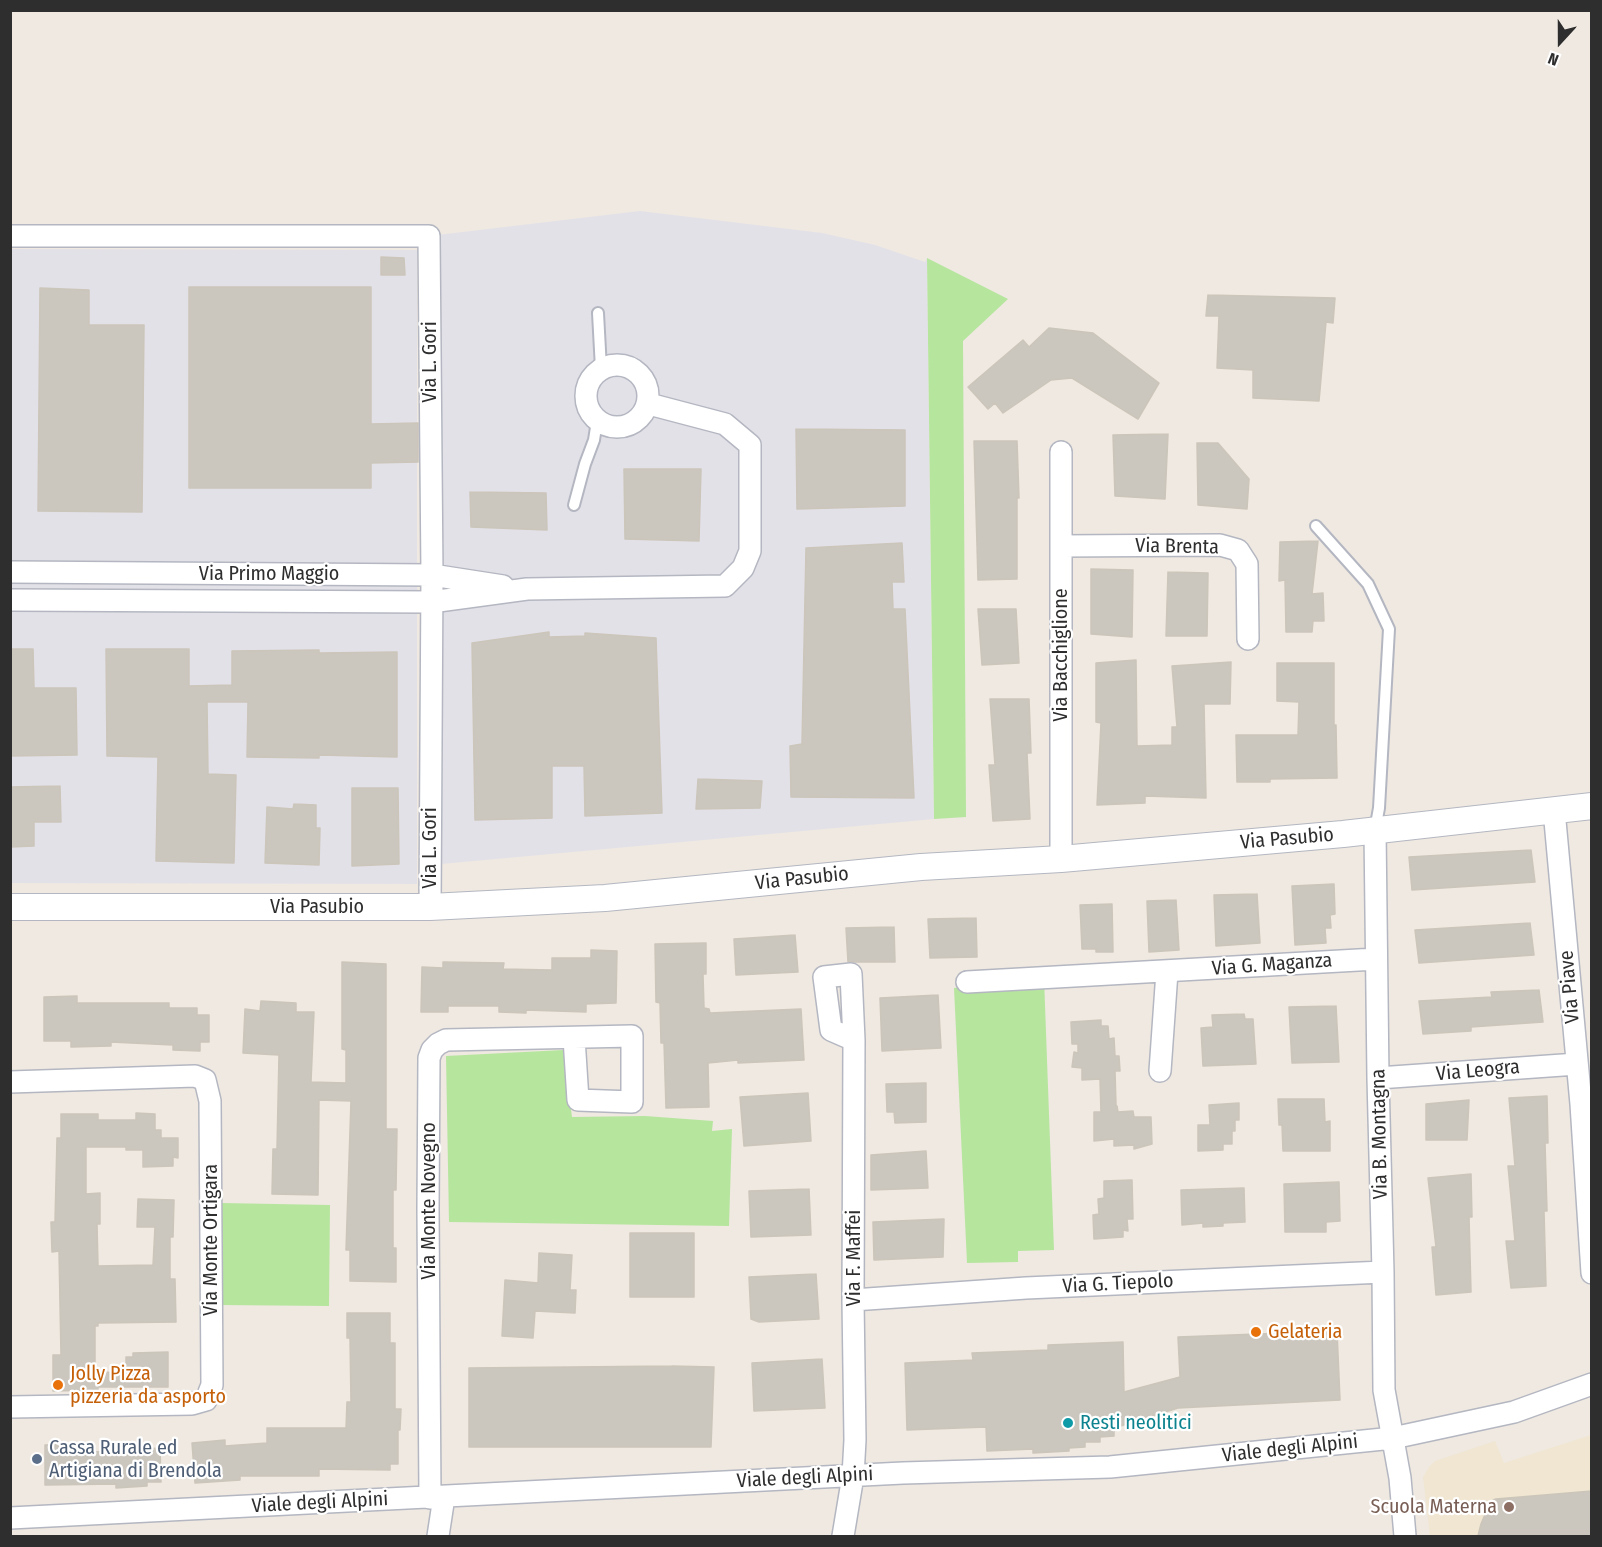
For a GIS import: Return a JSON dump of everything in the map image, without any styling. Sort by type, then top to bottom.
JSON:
[{"type":"street","name":"Via L. Gori","points":[[10,236],[429,236],[432,575],[430,907]]},
{"type":"street","points":[[616,364],[630,367],[642,376],[649,389],[649,404],[643,415],[633,424],[621,428],[609,427],[597,421],[591,413],[587,404],[588,384],[593,375],[601,369],[616,364]]},
{"type":"street","name":"Via Primo Maggio","points":[[10,600],[431,602],[527,589],[725,586],[743,568],[750,551],[750,445],[724,424],[649,404]]},
{"type":"street","name":"Via Bacchiglione","points":[[1061,452],[1061,859]]},
{"type":"street","name":"Via Brenta","points":[[1061,546],[1220,545],[1238,550],[1247,564],[1248,639]]},
{"type":"street","name":"Via Primo Maggio","points":[[10,572],[432,575],[527,589]]},
{"type":"street","points":[[195,574],[195,601]]},
{"type":"street","name":"Via Pasubio","points":[[10,907],[430,907],[605,898],[921,867],[1061,859],[1375,830],[1592,806]]},
{"type":"street","name":"Via Piave","points":[[1554,810],[1577,1064],[1592,1273]]},
{"type":"street","name":"Via B. Montagna","points":[[1375,830],[1384,1390],[1400,1478],[1405,1536]]},
{"type":"street","name":"Via G. Maganza","points":[[967,982],[1376,959]]},
{"type":"street","points":[[1160,1071],[1167,972]]},
{"type":"street","name":"Via Monte Novegno","points":[[438,1536],[428,1208],[429,1058],[432,1050],[438,1044],[446,1041],[574,1038]]},
{"type":"street","name":"Via F. Maffei","points":[[843,1536],[853,1476],[855,1440],[854,1040]]},
{"type":"street","name":"Via Leogra","points":[[1378,1078],[1577,1064]]},
{"type":"street","name":"Via Monte Ortigara","points":[[10,1082],[195,1076],[205,1080],[210,1101],[212,1385],[206,1400],[192,1404],[10,1407]]},
{"type":"street","name":"Via G. Tiepolo","points":[[853,1300],[1026,1288],[1383,1272]]},
{"type":"street","name":"Viale degli Alpini","points":[[10,1518],[853,1476],[1110,1467],[1393,1438],[1514,1412],[1592,1384]]},
{"type":"lane","points":[[598,313],[601,369]]},
{"type":"lane","points":[[574,505],[594,440],[597,421]]},
{"type":"lane","points":[[1316,526],[1368,584],[1389,629],[1380,796],[1375,830]]},
{"type":"shaded area","points":[[640,211],[822,233],[875,245],[925,262],[927,258],[934,819],[430,865],[429,236]]},
{"type":"shaded area","points":[[11,249],[417,250],[417,884],[11,883]]},
{"type":"shaded area","name":"Scuola Materna","points":[[1591,1435],[1591,1536],[1430,1536],[1423,1477],[1435,1461],[1495,1441],[1504,1463]]},
{"type":"green space","points":[[927,258],[1008,299],[963,341],[966,817],[934,819]]},
{"type":"green space","points":[[1044,978],[1054,1250],[1018,1251],[1018,1262],[967,1263],[954,988]]},
{"type":"green space","points":[[563,1050],[572,1117],[645,1116],[713,1121],[712,1131],[732,1129],[729,1226],[449,1222],[446,1056]]},
{"type":"green space","points":[[221,1203],[330,1205],[329,1306],[220,1305]]},
{"type":"building","points":[[381,257],[404,258],[405,275],[381,275]]},
{"type":"building","points":[[189,287],[371,287],[371,424],[418,423],[418,462],[371,463],[371,488],[189,488]]},
{"type":"building","points":[[40,288],[89,290],[89,325],[144,325],[142,512],[38,511]]},
{"type":"building","points":[[1208,295],[1335,298],[1333,323],[1326,322],[1319,401],[1253,398],[1253,370],[1217,368],[1219,316],[1206,316]]},
{"type":"building","points":[[1049,328],[1093,333],[1159,383],[1138,419],[1072,378],[1051,380],[1003,413],[995,403],[988,409],[968,387],[1023,340],[1029,347]]},
{"type":"building","points":[[796,429],[905,430],[905,506],[797,509]]},
{"type":"building","points":[[1168,434],[1165,499],[1115,496],[1113,435]]},
{"type":"building","points":[[974,441],[1017,441],[1019,498],[1017,498],[1017,579],[978,580]]},
{"type":"building","points":[[1197,443],[1218,443],[1249,479],[1247,509],[1198,505]]},
{"type":"building","points":[[624,469],[701,469],[699,541],[625,539]]},
{"type":"building","points":[[470,492],[546,493],[547,530],[471,527]]},
{"type":"building","points":[[1318,541],[1312,594],[1323,593],[1324,621],[1313,621],[1312,632],[1286,632],[1285,580],[1279,581],[1280,542]]},
{"type":"building","points":[[902,543],[904,582],[892,582],[893,609],[905,609],[914,798],[791,797],[790,746],[802,744],[806,548]]},
{"type":"building","points":[[1091,569],[1133,570],[1132,637],[1091,634]]},
{"type":"building","points":[[1168,572],[1208,573],[1207,636],[1166,636]]},
{"type":"building","points":[[978,609],[1016,609],[1019,663],[982,665]]},
{"type":"building","points":[[549,632],[549,637],[585,636],[585,633],[656,638],[662,813],[585,816],[584,766],[552,766],[552,818],[475,820],[472,643]]},
{"type":"building","points":[[10,649],[33,649],[34,688],[76,688],[77,755],[10,756]]},
{"type":"building","points":[[106,649],[189,649],[189,686],[232,685],[232,651],[397,652],[397,757],[319,755],[319,758],[247,757],[248,702],[207,702],[208,774],[236,775],[234,863],[156,861],[158,757],[107,756]]},
{"type":"building","points":[[1136,660],[1137,746],[1172,745],[1172,727],[1177,727],[1172,666],[1231,662],[1230,704],[1204,704],[1206,798],[1145,796],[1145,803],[1097,805],[1101,723],[1096,722],[1096,663]]},
{"type":"building","points":[[1277,663],[1334,663],[1337,778],[1237,782],[1236,735],[1298,735],[1299,702],[1277,701]]},
{"type":"building","points":[[990,699],[1029,699],[1031,753],[1027,753],[1030,819],[993,821],[989,765],[995,765]]},
{"type":"building","points":[[698,779],[762,781],[760,808],[696,809]]},
{"type":"building","points":[[60,786],[61,822],[34,822],[34,846],[10,847],[10,787]]},
{"type":"building","points":[[352,788],[398,788],[399,864],[352,866]]},
{"type":"building","points":[[294,804],[316,805],[316,828],[320,828],[319,865],[265,863],[267,807],[293,809]]},
{"type":"building","points":[[1531,850],[1535,882],[1412,890],[1409,857]]},
{"type":"building","points":[[1334,884],[1335,914],[1330,915],[1331,928],[1325,928],[1326,943],[1295,945],[1292,886]]},
{"type":"building","points":[[1257,894],[1260,943],[1216,946],[1214,895]]},
{"type":"building","points":[[1176,900],[1179,950],[1149,952],[1147,901]]},
{"type":"building","points":[[1112,904],[1113,952],[1082,949],[1080,905]]},
{"type":"building","points":[[976,918],[977,957],[930,958],[928,919]]},
{"type":"building","points":[[1530,923],[1534,955],[1419,963],[1415,930]]},
{"type":"building","points":[[894,927],[895,962],[848,962],[846,928]]},
{"type":"building","points":[[795,935],[798,972],[736,975],[734,939]]},
{"type":"building","points":[[706,943],[706,974],[703,974],[704,1008],[709,1009],[710,1013],[801,1009],[804,1060],[738,1063],[738,1060],[708,1063],[709,1107],[666,1108],[664,1043],[661,1043],[660,1003],[656,1002],[655,944]]},
{"type":"building","points":[[591,950],[617,951],[616,1003],[586,1004],[586,1012],[526,1010],[526,1013],[499,1012],[499,1006],[448,1006],[448,1012],[421,1012],[422,967],[443,968],[443,962],[504,963],[503,969],[552,970],[552,958],[591,958]]},
{"type":"building","points":[[342,962],[386,964],[386,1129],[397,1129],[396,1190],[393,1190],[393,1248],[396,1248],[396,1282],[350,1281],[350,1250],[346,1250],[351,1101],[319,1100],[318,1195],[272,1194],[273,1149],[277,1149],[279,1055],[243,1053],[245,1009],[260,1011],[261,1001],[296,1003],[296,1012],[314,1012],[311,1082],[346,1083],[346,1050],[342,1049]]},
{"type":"building","points":[[1539,990],[1543,1022],[1471,1027],[1471,1031],[1423,1034],[1419,1001],[1492,997],[1491,992]]},
{"type":"building","points":[[938,995],[941,1048],[882,1051],[880,998]]},
{"type":"building","points":[[77,996],[77,1003],[169,1003],[169,1008],[197,1008],[197,1015],[209,1015],[209,1042],[200,1042],[200,1051],[173,1050],[173,1045],[111,1042],[111,1046],[71,1047],[71,1041],[44,1041],[44,997]]},
{"type":"building","points":[[1336,1006],[1339,1062],[1292,1063],[1289,1007]]},
{"type":"building","points":[[1244,1014],[1245,1019],[1253,1019],[1256,1064],[1203,1066],[1201,1028],[1213,1027],[1212,1015]]},
{"type":"building","points":[[1101,1020],[1101,1026],[1108,1026],[1109,1039],[1114,1038],[1115,1056],[1119,1056],[1120,1071],[1115,1071],[1118,1112],[1133,1111],[1134,1117],[1151,1117],[1152,1144],[1134,1149],[1134,1145],[1114,1146],[1114,1139],[1094,1141],[1094,1112],[1101,1112],[1100,1079],[1082,1080],[1082,1068],[1072,1067],[1074,1052],[1078,1053],[1078,1044],[1072,1044],[1071,1022]]},
{"type":"building","points":[[926,1083],[926,1122],[895,1123],[894,1112],[887,1112],[886,1084]]},
{"type":"building","points":[[808,1093],[811,1141],[744,1146],[740,1097]]},
{"type":"building","points":[[1547,1096],[1548,1143],[1545,1143],[1547,1211],[1544,1211],[1546,1286],[1511,1288],[1506,1241],[1515,1241],[1508,1166],[1515,1166],[1509,1098]]},
{"type":"building","points":[[1278,1099],[1324,1099],[1325,1122],[1330,1121],[1330,1151],[1283,1151]]},
{"type":"building","points":[[1469,1100],[1467,1140],[1426,1140],[1426,1104]]},
{"type":"building","points":[[1239,1103],[1239,1120],[1235,1120],[1232,1144],[1223,1144],[1223,1150],[1198,1151],[1198,1125],[1210,1125],[1209,1105]]},
{"type":"building","points":[[136,1113],[155,1114],[155,1130],[161,1130],[161,1138],[178,1138],[178,1158],[173,1157],[173,1166],[143,1167],[143,1150],[126,1150],[126,1147],[86,1147],[86,1194],[100,1193],[100,1224],[97,1224],[98,1266],[153,1265],[155,1227],[137,1227],[138,1199],[174,1200],[173,1237],[170,1237],[170,1279],[175,1279],[176,1322],[98,1323],[98,1326],[95,1326],[95,1371],[126,1374],[126,1357],[133,1357],[133,1353],[168,1352],[168,1387],[98,1387],[98,1390],[53,1391],[53,1355],[61,1355],[59,1251],[52,1252],[51,1222],[55,1222],[57,1138],[61,1138],[61,1114],[98,1114],[98,1120],[136,1120]]},
{"type":"building","points":[[926,1151],[928,1188],[871,1190],[871,1155]]},
{"type":"building","points":[[1471,1174],[1472,1217],[1469,1217],[1471,1292],[1436,1295],[1432,1247],[1436,1247],[1428,1178]]},
{"type":"building","points":[[1132,1180],[1133,1219],[1127,1219],[1128,1231],[1123,1230],[1123,1237],[1094,1239],[1093,1215],[1099,1214],[1098,1199],[1104,1198],[1104,1181]]},
{"type":"building","points":[[1339,1182],[1340,1221],[1326,1222],[1326,1232],[1285,1232],[1284,1184]]},
{"type":"building","points":[[1244,1188],[1245,1222],[1203,1227],[1203,1223],[1182,1225],[1181,1190]]},
{"type":"building","points":[[809,1189],[811,1235],[751,1237],[749,1191]]},
{"type":"building","points":[[944,1219],[943,1257],[874,1260],[873,1222]]},
{"type":"building","points":[[630,1233],[694,1233],[694,1297],[630,1297]]},
{"type":"building","points":[[539,1253],[572,1255],[570,1290],[576,1290],[575,1313],[535,1311],[533,1338],[502,1336],[505,1280],[538,1283]]},
{"type":"building","points":[[816,1274],[819,1319],[759,1322],[751,1319],[749,1277]]},
{"type":"building","points":[[347,1313],[390,1313],[390,1343],[395,1343],[395,1409],[401,1409],[400,1430],[398,1430],[398,1464],[390,1464],[390,1470],[319,1469],[319,1476],[240,1476],[240,1480],[195,1483],[192,1443],[225,1440],[225,1446],[267,1443],[267,1428],[346,1428],[347,1402],[351,1402],[350,1338],[347,1338]]},
{"type":"building","points":[[1337,1331],[1340,1400],[1178,1408],[1114,1428],[1114,1436],[1100,1437],[1100,1442],[1085,1442],[1085,1447],[1069,1448],[1069,1451],[1033,1453],[1033,1449],[987,1451],[986,1427],[907,1430],[905,1363],[973,1360],[972,1353],[1048,1350],[1048,1345],[1123,1342],[1124,1392],[1180,1377],[1178,1337]]},
{"type":"building","points":[[822,1359],[825,1408],[754,1411],[752,1363]]},
{"type":"building","points":[[714,1367],[711,1447],[469,1447],[469,1368]]},
{"type":"building","points":[[93,1444],[93,1452],[160,1448],[161,1482],[147,1482],[147,1486],[116,1488],[116,1484],[45,1485],[45,1445]]},
{"type":"building","points":[[1592,1491],[1592,1536],[1478,1536],[1481,1524],[1493,1500]]},
{"type":"place","name":"Gelateria","points":[[1256,1332]]},
{"type":"place","name":"Jolly Pizza pizzeria da asporto","points":[[58,1385]]},
{"type":"place","name":"Resti neolitici","points":[[1068,1423]]},
{"type":"place","name":"Cassa Rurale ed Artigiana di Brendola","points":[[37,1459]]},
{"type":"place","name":"Scuola Materna","points":[[1509,1507]]}]
